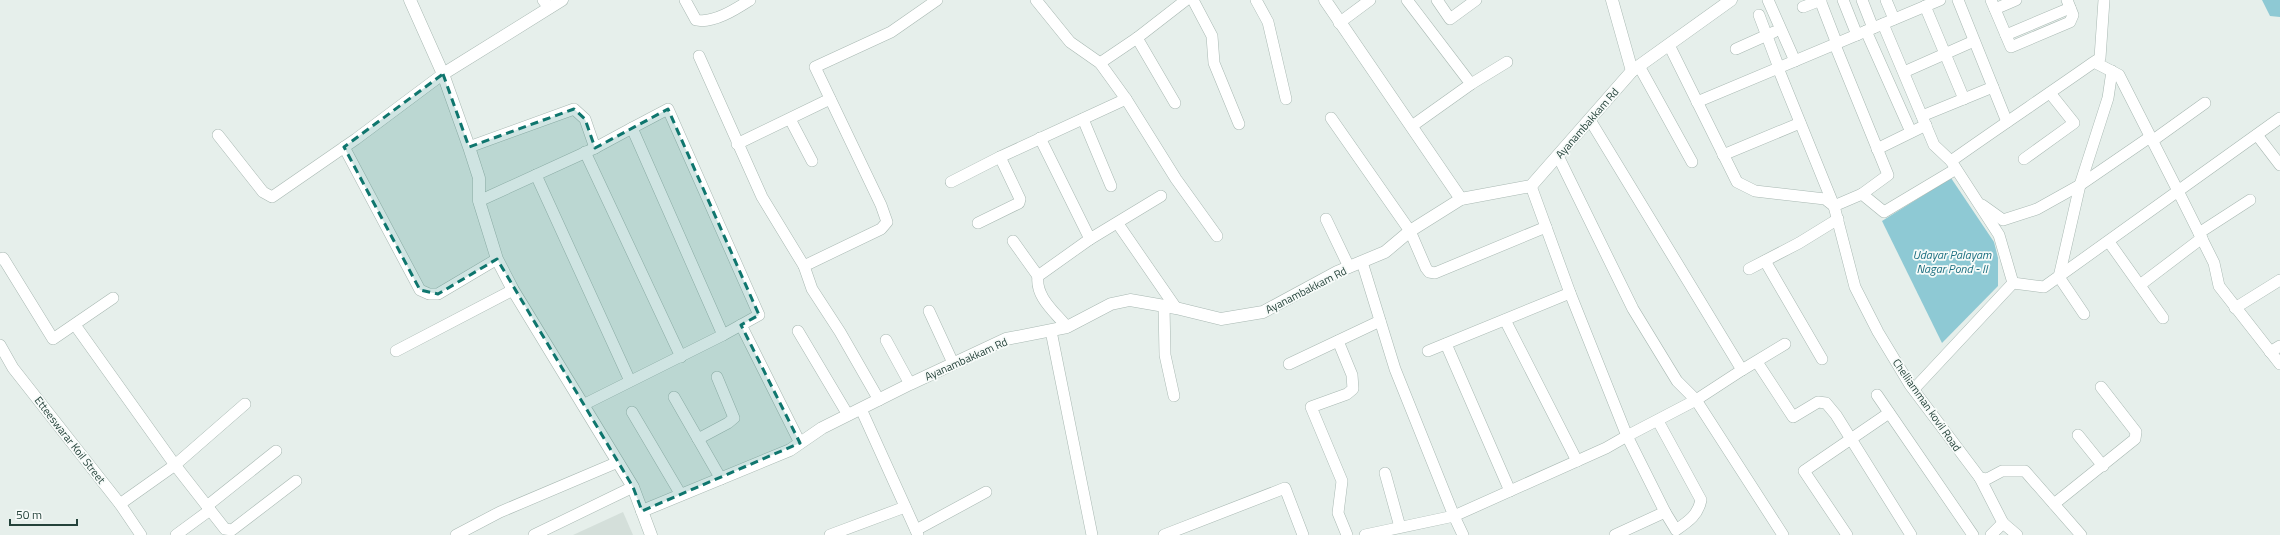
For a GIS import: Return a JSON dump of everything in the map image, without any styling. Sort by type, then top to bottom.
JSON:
[{"type":"street","points":[[410,0],[443,74],[469,147],[479,178],[479,201],[497,259],[513,290],[633,487],[651,535]]},
{"type":"street","points":[[218,135],[263,192],[272,197],[344,147],[443,74],[546,4],[562,0]]},
{"type":"street","points":[[685,0],[696,20],[701,21],[710,20],[750,0]]},
{"type":"street","points":[[804,266],[881,229],[887,222],[881,205],[815,67],[891,32],[937,0]]},
{"type":"street","points":[[1036,0],[1070,42],[1100,63],[1126,99],[1176,180],[1217,236]]},
{"type":"street","points":[[1100,63],[1137,38],[1186,0]]},
{"type":"street","points":[[1193,0],[1212,36],[1214,63],[1239,124]]},
{"type":"street","points":[[1256,0],[1268,22],[1286,99]]},
{"type":"street","points":[[1325,0],[1339,23],[1412,126],[1461,199]]},
{"type":"street","points":[[1339,23],[1370,0]]},
{"type":"street","points":[[1407,0],[1471,84]]},
{"type":"street","points":[[1437,0],[1450,19],[1476,0]]},
{"type":"street","points":[[1612,0],[1635,69],[1692,162]]},
{"type":"street","name":"Ayanambakkam Rd","points":[[642,511],[790,450],[822,428],[953,363],[1006,340],[1068,327],[1110,304],[1130,300],[1176,308],[1221,319],[1263,312],[1349,267],[1385,252],[1410,232],[1461,199],[1531,186],[1635,69],[1731,0]]},
{"type":"street","points":[[1768,0],[1796,61]]},
{"type":"street","points":[[1669,45],[1736,182],[1754,191],[1825,199],[1834,206],[1862,194],[1888,175],[1820,0],[1803,7]]},
{"type":"street","points":[[1843,0],[1865,32],[1911,132]]},
{"type":"street","points":[[1862,0],[1865,32]]},
{"type":"street","points":[[1886,0],[1894,19]]},
{"type":"street","points":[[1697,102],[1865,32],[1894,19],[1919,5],[1940,0]]},
{"type":"street","points":[[1958,0],[2007,122]]},
{"type":"street","points":[[2016,0],[1993,4],[2011,47],[2070,22],[2073,15],[2069,4]]},
{"type":"street","points":[[1862,194],[1884,212],[1954,165],[2007,122],[2100,58],[2104,0]]},
{"type":"street","points":[[1919,5],[1944,54],[1964,99]]},
{"type":"street","name":"Chelliamman kovil Road","points":[[1760,15],[1800,123],[1834,206],[1856,288],[1878,332],[1914,389],[1980,478],[2003,523]]},
{"type":"street","points":[[1883,24],[1934,145],[1954,165],[1999,235],[2013,283]]},
{"type":"street","points":[[1736,49],[1782,28]]},
{"type":"street","points":[[1137,38],[1175,103]]},
{"type":"street","points":[[1904,72],[1974,41]]},
{"type":"street","points":[[699,56],[737,144],[762,197],[804,266],[812,289],[840,332],[879,400]]},
{"type":"street","points":[[1412,126],[1471,84],[1507,62]]},
{"type":"street","points":[[2094,62],[2119,75],[2214,263],[2219,286],[2280,364]]},
{"type":"street","points":[[2084,314],[2059,277],[2080,185],[2108,98],[2112,71]]},
{"type":"street","points":[[1877,149],[1911,132],[1924,121],[1964,99],[1993,87]]},
{"type":"street","points":[[2024,159],[2074,123],[2050,93]]},
{"type":"street","points":[[737,144],[830,99]]},
{"type":"street","points":[[951,182],[1040,138],[1126,99]]},
{"type":"street","points":[[1978,202],[2003,220],[2037,209],[2080,185],[2205,103]]},
{"type":"street","points":[[469,147],[574,108],[585,119],[590,150],[681,357]]},
{"type":"street","points":[[479,201],[590,150],[668,109],[759,315],[681,357],[583,405]]},
{"type":"street","points":[[1331,118],[1410,232],[1429,272],[1435,273],[1546,227]]},
{"type":"street","points":[[2013,283],[2044,287],[2109,242],[2280,118]]},
{"type":"street","points":[[790,119],[812,161]]},
{"type":"street","points":[[1083,119],[1111,186]]},
{"type":"street","points":[[1590,120],[1742,370]]},
{"type":"street","points":[[1723,155],[1800,123]]},
{"type":"street","points":[[632,128],[723,335]]},
{"type":"street","points":[[2257,135],[2280,165]]},
{"type":"street","points":[[1040,138],[1090,240]]},
{"type":"street","points":[[344,147],[420,290],[429,294],[438,294],[497,259]]},
{"type":"street","points":[[1558,156],[1633,309],[1677,381],[1696,400],[1783,535]]},
{"type":"street","points":[[978,223],[1019,203],[1020,200],[1000,157]]},
{"type":"street","points":[[536,176],[630,381]]},
{"type":"street","points":[[1531,186],[1570,293],[1627,436],[1665,512],[1678,532],[1699,510],[1701,500],[1658,421]]},
{"type":"street","points":[[1038,276],[1090,240],[1161,196]]},
{"type":"street","points":[[2140,285],[2200,236],[2250,200]]},
{"type":"street","points":[[1326,219],[1349,267]]},
{"type":"street","points":[[1749,269],[1799,244],[1838,219]]},
{"type":"street","points":[[1118,224],[1176,308]]},
{"type":"street","points":[[1012,241],[1038,276],[1037,283],[1042,297],[1068,327]]},
{"type":"street","points":[[2109,242],[2163,318]]},
{"type":"street","points":[[0,259],[3,258],[53,339],[113,298]]},
{"type":"street","points":[[1765,261],[1822,359]]},
{"type":"street","points":[[1362,262],[1395,369],[1463,535]]},
{"type":"street","points":[[2235,308],[2280,280]]},
{"type":"street","points":[[1914,389],[2013,283]]},
{"type":"street","points":[[396,350],[513,290]]},
{"type":"street","points":[[1428,351],[1570,293]]},
{"type":"street","points":[[1164,306],[1165,355],[1174,396]]},
{"type":"street","points":[[929,311],[953,363]]},
{"type":"street","points":[[1505,320],[1577,462]]},
{"type":"street","points":[[1289,364],[1380,321]]},
{"type":"street","points":[[75,325],[175,465],[225,528],[232,530],[296,481]]},
{"type":"street","points":[[741,326],[800,443]]},
{"type":"street","points":[[798,331],[848,415]]},
{"type":"street","points":[[1052,331],[1092,535]]},
{"type":"street","points":[[886,340],[910,384]]},
{"type":"street","points":[[1338,341],[1352,375],[1353,389],[1347,394],[1311,407],[1342,481],[1338,513],[1348,535]]},
{"type":"street","points":[[1446,344],[1510,491]]},
{"type":"street","points":[[1365,535],[1454,516],[1577,462],[1696,400],[1785,344]]},
{"type":"street","name":"Etteeswarar Koil Street","points":[[0,345],[13,368],[120,504],[141,535]]},
{"type":"street","points":[[2270,352],[2280,346]]},
{"type":"street","points":[[1757,362],[1793,417],[1818,402],[1826,403],[1836,415],[1850,440],[1911,535]]},
{"type":"street","points":[[698,439],[728,423],[734,418],[717,377]]},
{"type":"street","points":[[2054,504],[2103,466],[2137,436],[2136,432],[2101,387]]},
{"type":"street","points":[[1877,395],[1973,535]]},
{"type":"street","points":[[674,397],[721,479]]},
{"type":"street","points":[[120,504],[175,465],[244,404]]},
{"type":"street","points":[[861,408],[904,507],[917,533],[986,492]]},
{"type":"street","points":[[632,412],[681,495]]},
{"type":"street","points":[[1847,535],[1804,471],[1889,413]]},
{"type":"street","points":[[2078,435],[2103,466]]},
{"type":"street","points":[[176,535],[276,451]]},
{"type":"street","points":[[456,535],[500,512],[618,462]]},
{"type":"street","points":[[1980,478],[1987,478],[2002,471],[2025,471],[2081,535]]},
{"type":"street","points":[[1385,473],[1400,527]]},
{"type":"street","points":[[534,535],[633,487]]},
{"type":"street","points":[[1164,535],[1285,488],[1303,535]]},
{"type":"street","points":[[830,535],[904,507]]},
{"type":"street","points":[[1615,535],[1665,512]]},
{"type":"street","points":[[1991,535],[2003,523],[2017,535]]},
{"type":"highlighted area","points":[[443,74],[469,147],[574,109],[585,119],[595,148],[668,109],[759,315],[741,325],[800,443],[642,511],[633,487],[497,259],[438,294],[420,290],[344,147]]},
{"type":"shaded area","points":[[623,512],[633,535],[573,535]]},
{"type":"water","points":[[2262,0],[2280,0],[2280,17],[2270,16]]},
{"type":"water","name":"Udayar Palayam Nagar Pond - II","points":[[1951,178],[1994,242],[1998,258],[1998,286],[1942,343],[1882,221]]}]
